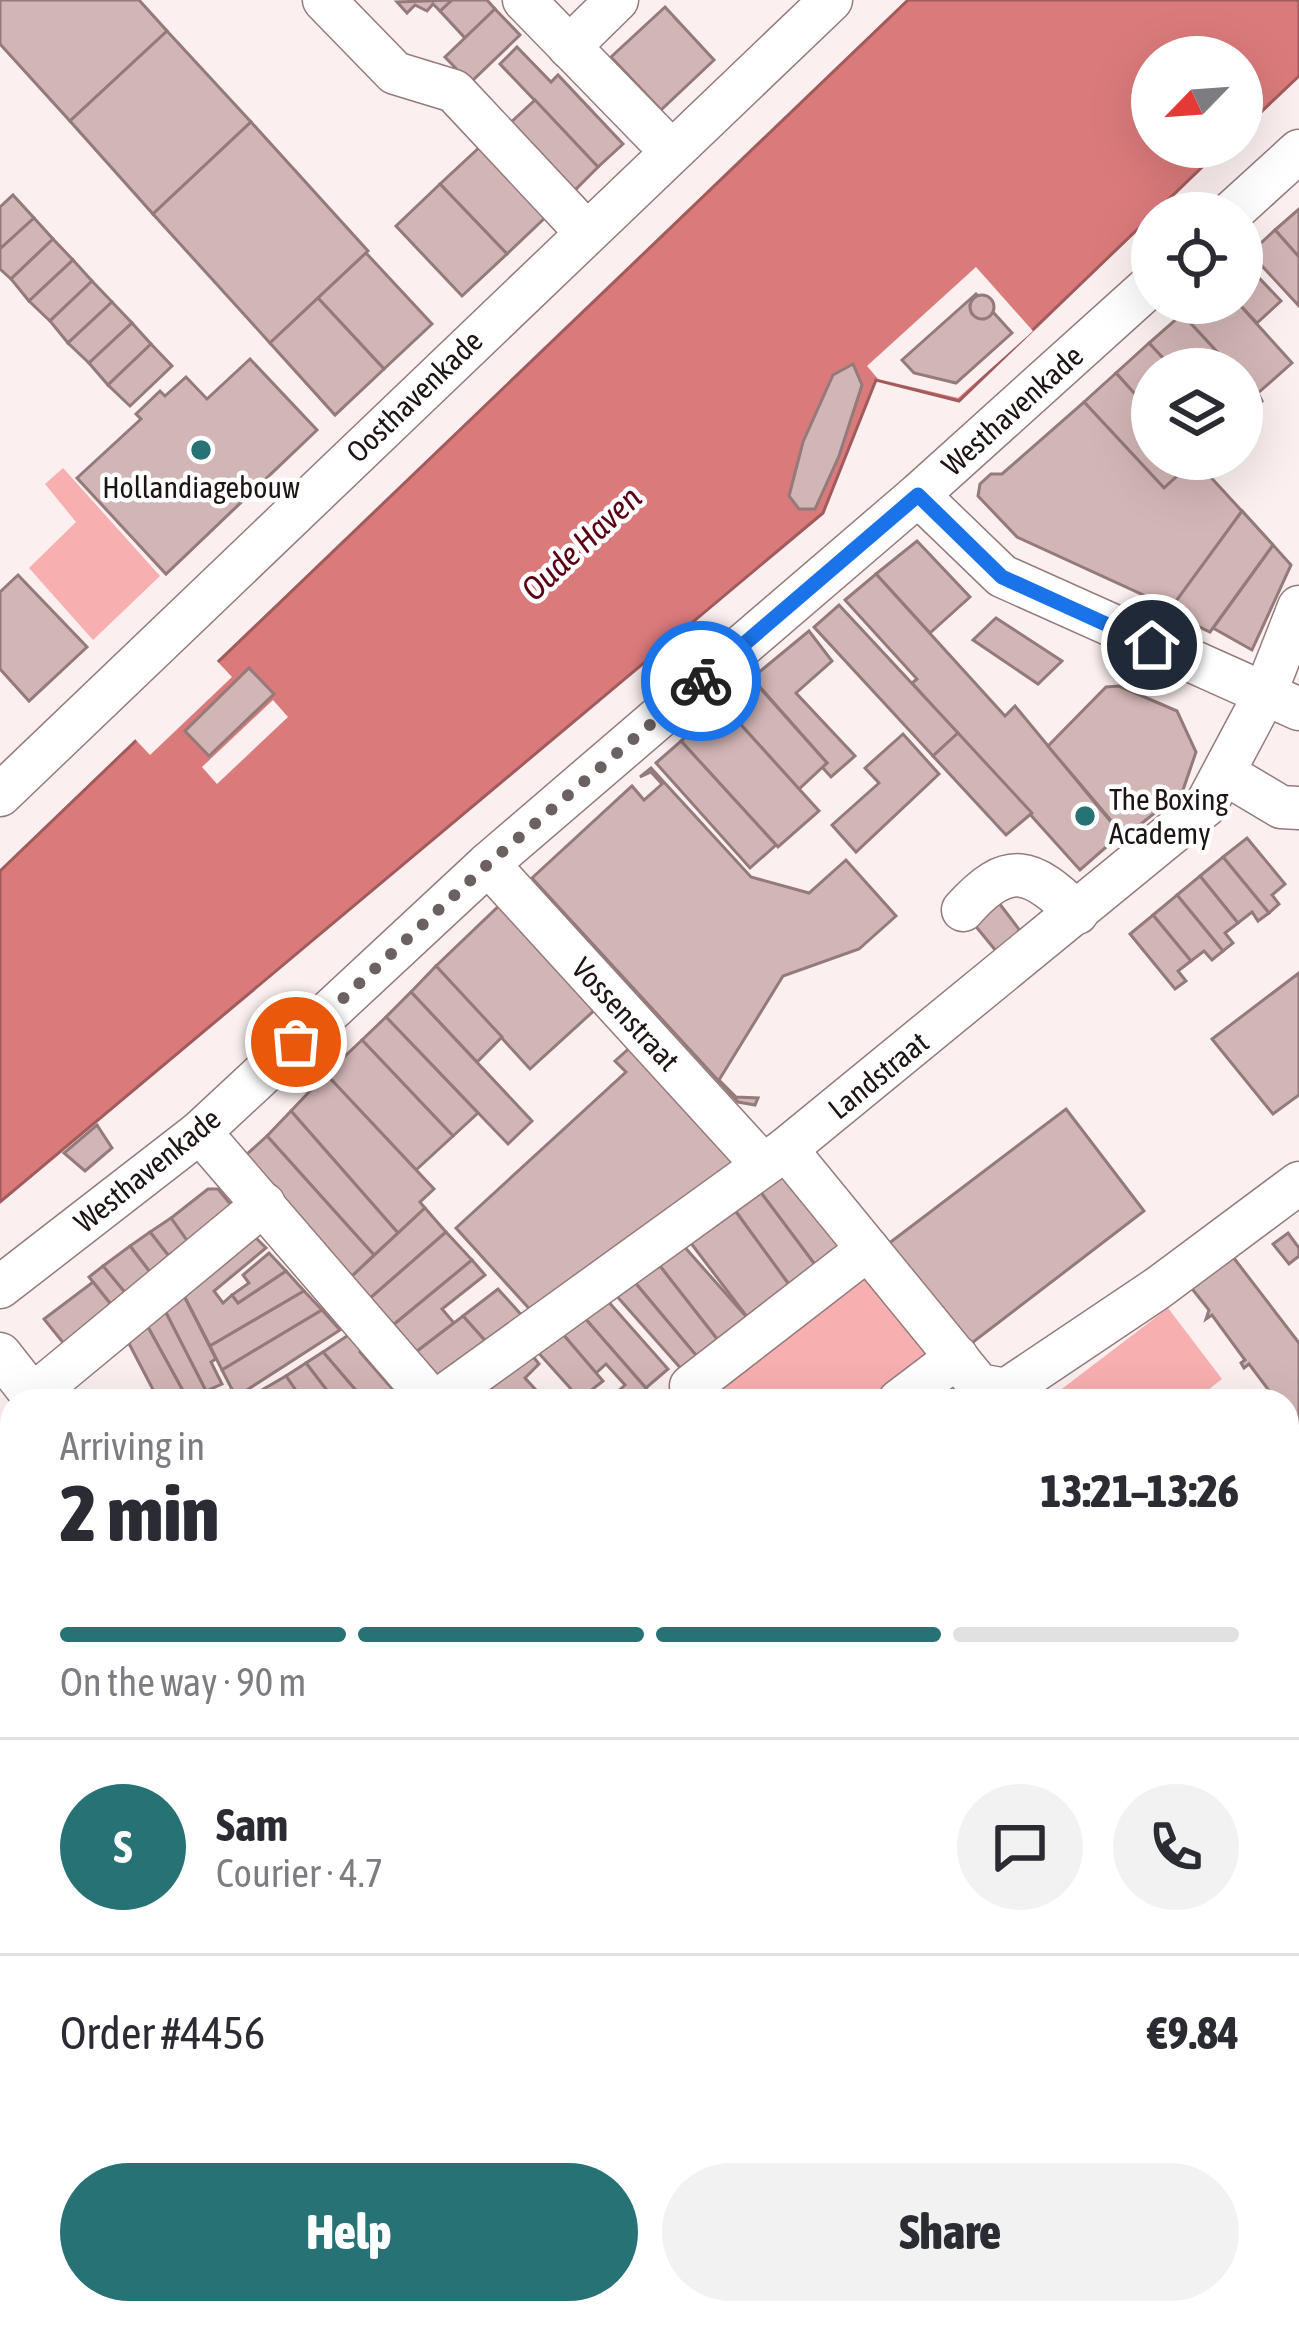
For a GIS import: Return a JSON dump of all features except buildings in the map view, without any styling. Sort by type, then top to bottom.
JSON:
[{"type":"street","points":[[324,0],[395,73],[454,91],[586,232]]},
{"type":"street","points":[[524,0],[670,150]]},
{"type":"street","points":[[569,47],[617,0]]},
{"type":"street","name":"Oosthavenkade","points":[[0,795],[831,0]]},
{"type":"street","points":[[1254,192],[1299,152]]},
{"type":"street","name":"Westhavenkade","points":[[0,1287],[200,1132],[488,864],[918,495],[1131,303]]},
{"type":"street","points":[[918,495],[1002,577],[1282,703]]},
{"type":"street","name":"Landstraat","points":[[452,1389],[774,1156],[1206,806],[1224,772],[1282,703],[1299,607]]},
{"type":"street","points":[[1224,772],[1281,808],[1299,808]]},
{"type":"street","name":"Vossenstraat","points":[[488,864],[868,1249],[979,1384],[993,1389]]},
{"type":"street","points":[[963,910],[985,886],[1004,876],[1029,874],[1047,883],[1077,913]]},
{"type":"street","points":[[200,1132],[425,1389]]},
{"type":"street","points":[[1018,1389],[1299,1183]]},
{"type":"street","points":[[46,1389],[264,1204]]},
{"type":"street","points":[[691,1386],[868,1249]]},
{"type":"street","points":[[0,1354],[28,1389]]},
{"type":"street","points":[[915,1389],[957,1357]]},
{"type":"shaded area","points":[[63,468],[160,576],[93,640],[29,568],[76,522],[45,484]]},
{"type":"shaded area","points":[[864,1267],[935,1356],[892,1389],[704,1389]]},
{"type":"shaded area","points":[[1168,1308],[1222,1379],[1209,1389],[1062,1389]]},
{"type":"water","name":"Oude Haven","points":[[908,0],[1299,0],[1299,76],[1263,110],[1263,36],[1131,36],[1131,168],[1201,168],[1176,192],[1131,192],[1131,236],[959,401],[876,380],[823,513],[0,1202],[0,871]]},
{"type":"pier","points":[[976,267],[1033,331],[958,398],[878,379],[867,366]]},
{"type":"pier","points":[[216,660],[232,677],[150,755],[134,738]]},
{"type":"pier","points":[[273,700],[288,717],[217,784],[202,767]]},
{"type":"way so far","points":[[296,1042],[488,864],[701,681]]},
{"type":"place","name":"Hollandiagebouw","points":[[201,450]]},
{"type":"place","name":"The Boxing Academy","points":[[1085,816]]},
{"type":"route","points":[[701,681],[918,495],[1002,577],[1152,645]]}]
